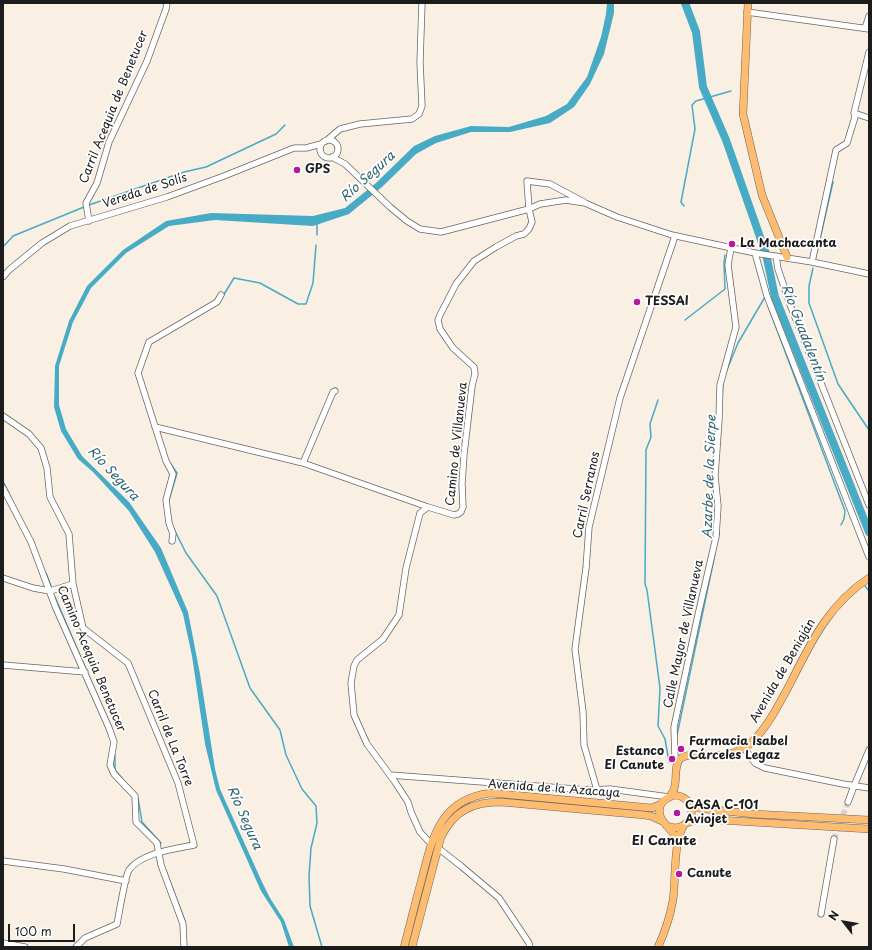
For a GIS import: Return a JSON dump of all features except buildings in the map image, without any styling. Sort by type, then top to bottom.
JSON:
[{"type":"main road","points":[[748,3],[743,114],[762,195],[787,257]]},
{"type":"main road","name":"Avenida de Beniaján","points":[[678,763],[687,755],[725,755],[744,748],[758,735],[774,713],[812,642],[828,618],[847,594],[869,578]]},
{"type":"main road","points":[[677,841],[675,834],[665,823],[659,813],[661,804],[670,797],[674,791],[678,763]]},
{"type":"main road","points":[[676,778],[684,798],[690,804],[698,808],[754,814],[869,820]]},
{"type":"main road","name":"Avenida de la Azacaya","points":[[404,947],[430,844],[439,825],[452,809],[460,803],[481,794],[502,794],[652,808],[661,804]]},
{"type":"main road","points":[[670,797],[677,796],[684,798]]},
{"type":"main road","name":"Avenida de la Azacaya","points":[[412,947],[438,848],[445,829],[457,815],[472,806],[490,802],[501,802],[644,815],[651,816],[665,823]]},
{"type":"main road","points":[[658,947],[666,927],[673,901],[677,841],[679,834],[692,814],[690,804]]},
{"type":"main road","points":[[665,823],[674,828],[702,819],[869,829]]},
{"type":"street","name":"Carril Acequia de Benetucer","points":[[89,221],[86,203],[97,183],[109,142],[147,61],[167,3]]},
{"type":"street","points":[[422,3],[420,62],[422,106],[419,114],[412,119],[360,124],[340,129],[324,143],[320,153],[326,158],[332,157],[345,164],[390,207],[407,221],[420,229],[442,232],[528,209],[540,204],[566,200],[584,202]]},
{"type":"street","points":[[747,12],[867,29],[869,16]]},
{"type":"street","points":[[812,262],[836,150],[847,143],[855,117],[854,113],[869,52]]},
{"type":"street","points":[[854,113],[869,118]]},
{"type":"street","points":[[340,129],[334,143],[345,164]]},
{"type":"street","name":"Vereda de Solís","points":[[3,277],[8,270],[42,243],[70,226],[167,197],[294,148],[306,148],[324,143]]},
{"type":"street","points":[[324,143],[334,143]]},
{"type":"street","name":"Vereda de Solís","points":[[306,148],[320,153]]},
{"type":"street","points":[[332,157],[337,151]]},
{"type":"street","points":[[528,209],[527,181],[550,184],[617,217],[675,236],[755,253],[787,257],[869,274]]},
{"type":"street","name":"Camino de Villanueva","points":[[430,844],[420,832],[410,812],[408,802],[367,744],[354,715],[351,682],[354,666],[357,660],[382,639],[399,615],[406,568],[420,513],[428,506],[454,515],[461,512],[463,507],[462,484],[464,454],[472,386],[475,374],[472,364],[453,348],[440,329],[438,320],[456,284],[474,261],[516,236],[524,234],[529,229],[532,222],[528,209]]},
{"type":"street","name":"Carril Serranos","points":[[597,790],[584,745],[583,712],[575,649],[586,568],[589,527],[620,398],[675,236]]},
{"type":"street","name":"Calle Mayor de Villanueva","points":[[678,763],[675,758],[674,727],[716,537],[718,506],[715,476],[720,385],[736,327],[728,265],[732,248]]},
{"type":"street","points":[[755,253],[767,296],[869,557]]},
{"type":"street","points":[[776,256],[778,269],[791,307],[869,505]]},
{"type":"street","points":[[172,541],[173,534],[169,523],[166,500],[172,474],[166,461],[138,373],[149,342],[217,302],[221,295]]},
{"type":"street","points":[[303,463],[333,392],[335,391]]},
{"type":"street","points":[[3,416],[29,434],[41,448],[47,468],[50,497],[69,534],[73,584],[50,591],[33,588],[3,578]]},
{"type":"street","points":[[155,427],[303,463],[428,506]]},
{"type":"street","name":"Camino Acequia Benetucer","points":[[3,488],[31,542],[50,591],[109,728],[114,742],[110,765],[114,774],[135,796],[136,822],[157,842],[161,865],[183,924],[184,947]]},
{"type":"street","name":"Carril de La Torre","points":[[73,584],[82,628],[128,663],[178,783],[194,846],[159,853],[138,861],[128,871],[117,924],[85,938],[76,947]]},
{"type":"street","points":[[3,665],[85,672]]},
{"type":"street","points":[[744,748],[749,757],[757,765],[869,788]]},
{"type":"street","points":[[848,802],[869,750]]},
{"type":"street","points":[[390,775],[597,790],[610,789],[670,797]]},
{"type":"street","points":[[821,914],[831,849],[834,839]]},
{"type":"street","points":[[438,848],[499,898],[529,943],[530,947]]},
{"type":"street","points":[[3,861],[64,869],[126,880]]},
{"type":"street","points":[[3,943],[25,947]]},
{"type":"water","points":[[607,3],[614,3],[614,13],[604,54],[590,84],[574,107],[550,123],[510,132],[471,132],[436,143],[416,154],[382,187],[349,214],[313,226],[215,220],[169,226],[126,253],[91,288],[73,322],[59,366],[59,405],[66,429],[82,456],[129,502],[161,548],[188,612],[200,674],[215,769],[220,789],[262,882],[284,920],[294,947],[289,947],[281,922],[261,891],[216,790],[205,744],[192,656],[183,614],[155,552],[129,511],[93,472],[78,459],[61,431],[54,407],[55,366],[69,321],[87,286],[123,250],[166,221],[211,213],[313,216],[345,208],[376,183],[414,146],[435,136],[471,126],[509,127],[546,116],[567,104],[587,77],[601,37]]},
{"type":"waterway","name":"Río Guadalentín","points":[[685,3],[696,32],[703,87],[726,140],[766,254],[775,297],[869,532]]},
{"type":"waterway","points":[[684,206],[681,202],[695,129],[692,105],[696,101],[731,91]]},
{"type":"waterway","points":[[89,205],[184,172],[206,167],[276,134],[285,125]]},
{"type":"waterway","points":[[817,252],[833,182]]},
{"type":"waterway","points":[[3,247],[13,236],[84,207]]},
{"type":"waterway","points":[[317,223],[317,235]]},
{"type":"waterway","points":[[223,296],[234,278],[260,283],[298,304],[306,304],[313,283],[316,245]]},
{"type":"waterway","points":[[685,320],[725,289],[725,255]]},
{"type":"waterway","points":[[813,268],[809,286],[809,303],[838,384],[869,430]]},
{"type":"waterway","name":"Azarbe de la Sierpe","points":[[726,372],[738,343],[765,297]]},
{"type":"waterway","points":[[768,306],[845,511],[844,519],[841,525]]},
{"type":"waterway","name":"Azarbe de la Sierpe","points":[[722,399],[723,383]]},
{"type":"waterway","points":[[658,400],[650,424],[651,437],[646,450],[645,584],[660,688],[658,726],[665,739],[669,762]]},
{"type":"waterway","points":[[169,504],[177,473],[170,463]]},
{"type":"waterway","points":[[3,481],[14,504]]},
{"type":"waterway","name":"Azarbe de la Sierpe","points":[[719,525],[719,535]]},
{"type":"waterway","points":[[173,527],[186,553],[217,596],[250,688],[280,730],[286,755],[302,789],[316,806],[317,823],[311,848],[309,876],[310,906],[322,947]]},
{"type":"waterway","name":"Azarbe de la Sierpe","points":[[677,735],[715,554]]},
{"type":"waterway","points":[[46,573],[51,586]]},
{"type":"waterway","points":[[865,586],[869,591]]},
{"type":"waterway","points":[[55,597],[85,667]]},
{"type":"waterway","points":[[115,755],[115,770],[122,778]]},
{"type":"waterway","points":[[138,798],[142,822],[161,843]]},
{"type":"waterway","points":[[166,871],[185,921]]},
{"type":"tunnel","points":[[834,839],[848,802]]},
{"type":"place","name":"GPS","points":[[297,170]]},
{"type":"place","name":"La Machacanta","points":[[732,244]]},
{"type":"place","name":"TESSAI","points":[[637,302]]},
{"type":"place","name":"Farmacia Isabel Cárceles Legaz","points":[[681,749]]},
{"type":"place","name":"Estanco El Canute","points":[[672,759]]},
{"type":"place","name":"CASA C-101 Aviojet","points":[[677,813]]},
{"type":"place","name":"Canute","points":[[679,874]]},
{"type":"district","name":"El Canute","points":[[664,841]]},
{"type":"water label","name":"Río Segura","points":[[368,177]]},
{"type":"water label","name":"Río Segura","points":[[113,474]]},
{"type":"water label","name":"Río Segura","points":[[244,818]]}]
